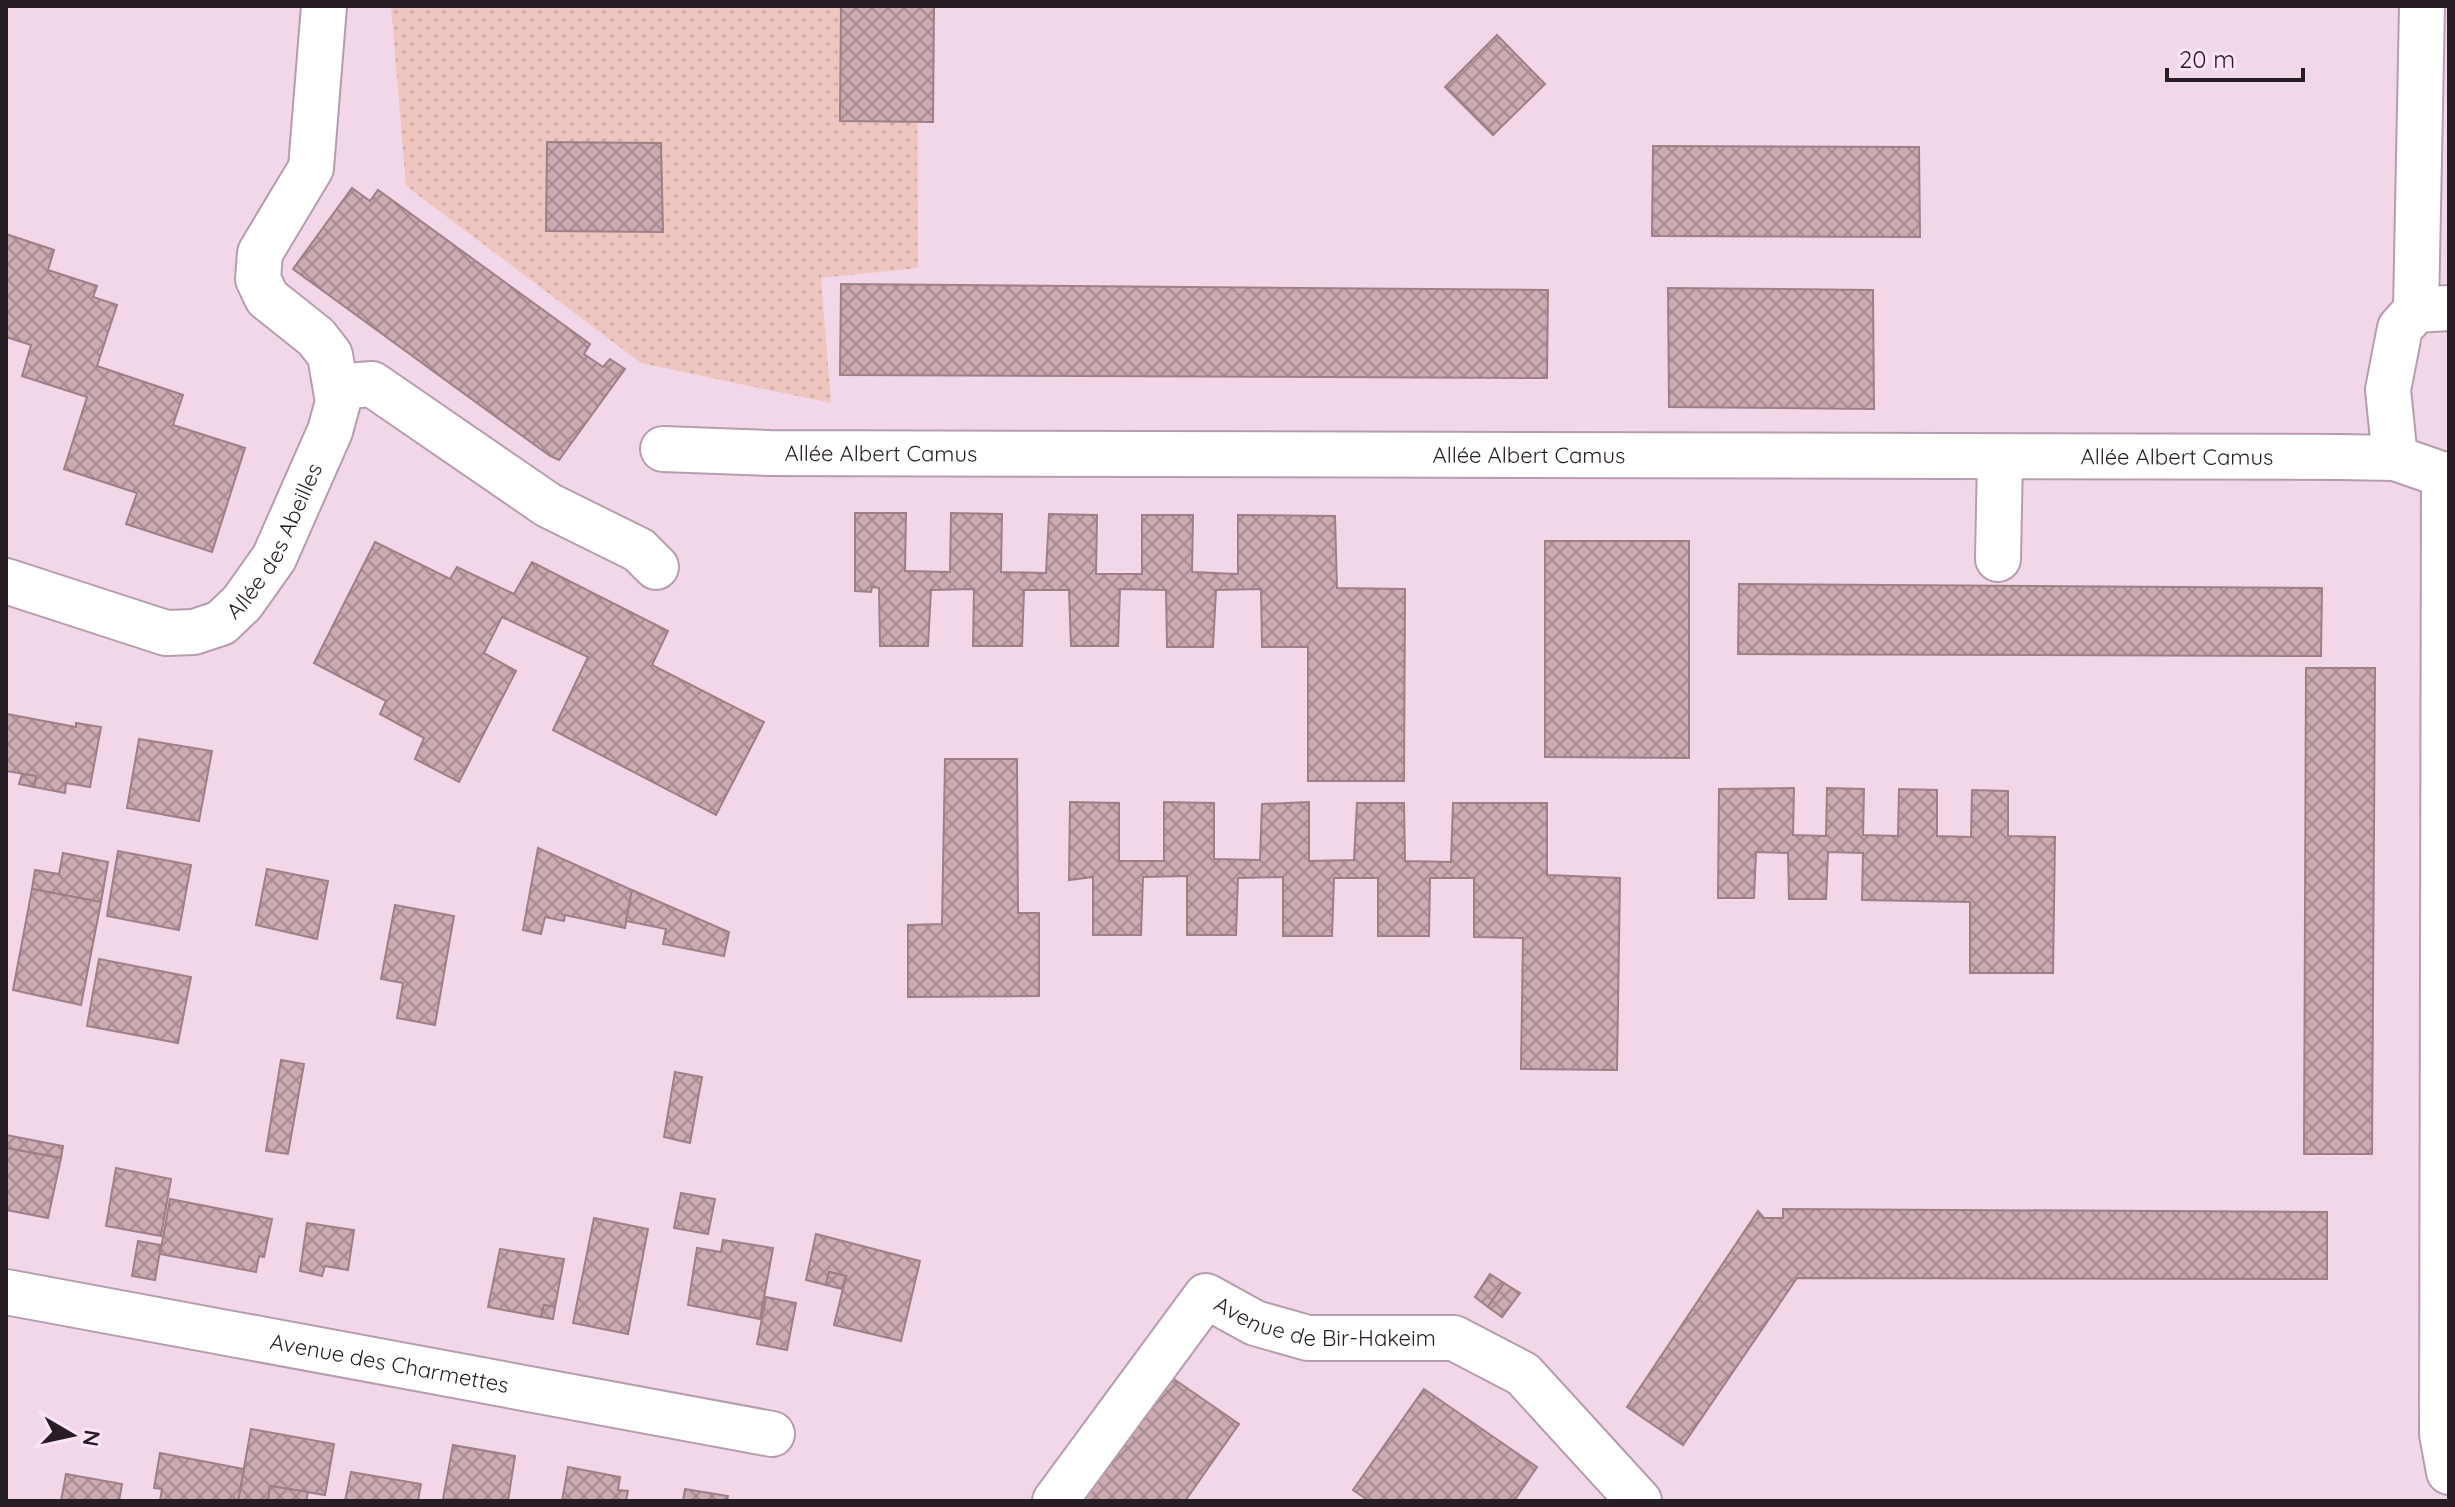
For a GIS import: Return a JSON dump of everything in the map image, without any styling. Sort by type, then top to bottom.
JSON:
[{"type":"street","points":[[324,6],[311,168],[260,253],[258,279],[267,298],[316,337],[330,355],[335,381],[372,384],[548,505],[639,550],[656,567]]},
{"type":"street","points":[[2395,458],[2388,390],[2400,328],[2433,309],[2422,6]]},
{"type":"street","name":"Allée des Abeilles","points":[[6,581],[166,633],[194,632],[221,623],[242,603],[274,558],[330,431],[338,402],[335,381]]},
{"type":"street","name":"Allée Albert Camus","points":[[663,449],[785,453],[2395,458],[2446,475]]},
{"type":"street","points":[[1998,559],[2000,458]]},
{"type":"street","points":[[2446,475],[2446,1252],[2442,1434],[2449,1472]]},
{"type":"street","name":"Avenue des Charmettes","points":[[6,1292],[772,1434]]},
{"type":"street","name":"Avenue de Bir-Hakeim","points":[[1055,1501],[1206,1296],[1255,1323],[1308,1338],[1454,1338],[1523,1374],[1639,1501]]},
{"type":"shaded area","points":[[391,6],[917,6],[918,268],[821,278],[831,403],[641,363],[406,186]]},
{"type":"building","points":[[841,6],[934,6],[933,122],[840,121]]},
{"type":"building","points":[[1497,35],[1545,84],[1493,135],[1445,87]]},
{"type":"building","points":[[547,142],[661,143],[663,232],[546,231]]},
{"type":"building","points":[[1653,146],[1919,147],[1920,237],[1652,236]]},
{"type":"building","points":[[352,188],[370,201],[378,190],[590,344],[584,354],[603,367],[610,359],[625,369],[559,460],[293,269]]},
{"type":"building","points":[[6,234],[54,250],[48,270],[97,286],[93,297],[117,305],[97,366],[183,395],[173,425],[245,448],[212,552],[126,524],[137,493],[64,469],[87,397],[22,376],[31,345],[6,337]]},
{"type":"building","points":[[841,284],[1548,290],[1547,378],[840,375]]},
{"type":"building","points":[[1668,288],[1873,290],[1874,409],[1669,407]]},
{"type":"building","points":[[855,513],[906,513],[905,571],[950,572],[951,513],[1002,514],[1001,572],[1046,573],[1049,514],[1097,515],[1096,574],[1142,574],[1142,515],[1193,515],[1192,572],[1238,574],[1238,515],[1335,516],[1337,588],[1405,589],[1404,781],[1308,781],[1308,647],[1262,647],[1261,589],[1216,590],[1213,647],[1167,647],[1166,590],[1120,589],[1118,646],[1071,646],[1069,590],[1024,590],[1022,646],[973,646],[974,589],[931,590],[928,646],[880,646],[879,588],[872,587],[871,592],[855,591]]},
{"type":"building","points":[[1545,541],[1689,541],[1689,758],[1545,757]]},
{"type":"building","points":[[375,542],[450,579],[457,567],[514,594],[532,562],[668,631],[652,665],[764,722],[716,815],[553,730],[588,657],[502,617],[484,653],[516,671],[459,782],[415,759],[424,738],[380,714],[386,701],[314,663]]},
{"type":"building","points":[[1739,584],[2322,588],[2321,656],[1738,654]]},
{"type":"building","points":[[2306,668],[2375,668],[2372,1154],[2304,1154]]},
{"type":"building","points":[[7,714],[76,727],[76,723],[101,727],[90,787],[66,783],[65,793],[34,787],[36,776],[6,771]]},
{"type":"building","points":[[139,739],[212,751],[199,821],[127,808]]},
{"type":"building","points":[[945,759],[1017,759],[1018,913],[1039,913],[1039,996],[908,997],[908,925],[942,924]]},
{"type":"building","points":[[22,774],[36,776],[34,787],[19,784]]},
{"type":"building","points":[[1794,788],[1793,835],[1826,836],[1827,788],[1864,789],[1863,835],[1898,836],[1899,789],[1937,790],[1937,836],[1971,837],[1972,790],[2008,791],[2008,836],[2055,837],[2053,973],[1970,973],[1970,902],[1862,900],[1863,853],[1828,852],[1826,899],[1789,899],[1788,853],[1756,852],[1754,898],[1718,898],[1719,789]]},
{"type":"building","points":[[1070,802],[1119,803],[1119,861],[1164,861],[1164,802],[1214,803],[1214,859],[1260,860],[1262,804],[1309,802],[1309,861],[1354,860],[1357,803],[1404,803],[1405,861],[1451,862],[1453,803],[1547,803],[1547,875],[1620,878],[1617,1070],[1521,1069],[1523,938],[1474,937],[1474,878],[1430,878],[1429,936],[1378,936],[1378,878],[1334,878],[1332,936],[1283,936],[1283,877],[1238,878],[1236,935],[1187,935],[1187,876],[1143,877],[1141,935],[1093,935],[1093,877],[1069,880]]},
{"type":"building","points":[[538,848],[632,890],[625,928],[565,915],[564,921],[545,917],[541,934],[523,930]]},
{"type":"building","points":[[118,851],[191,865],[179,930],[107,916]]},
{"type":"building","points":[[63,853],[108,862],[101,902],[32,889],[35,870],[59,874]]},
{"type":"building","points":[[267,869],[328,881],[317,939],[256,925]]},
{"type":"building","points":[[32,889],[101,902],[81,1005],[13,990]]},
{"type":"building","points":[[632,890],[729,932],[724,956],[663,944],[666,929],[626,921]]},
{"type":"building","points":[[395,905],[454,916],[435,1025],[397,1018],[403,983],[381,979]]},
{"type":"building","points":[[99,959],[191,977],[178,1043],[87,1026]]},
{"type":"building","points":[[281,1060],[304,1064],[288,1154],[266,1151]]},
{"type":"building","points":[[675,1072],[702,1077],[690,1143],[664,1137]]},
{"type":"building","points":[[6,1135],[63,1146],[61,1158],[6,1148]]},
{"type":"building","points":[[6,1148],[61,1158],[48,1218],[6,1210]]},
{"type":"building","points":[[116,1168],[171,1179],[161,1236],[106,1226]]},
{"type":"building","points":[[681,1193],[715,1199],[708,1234],[674,1228]]},
{"type":"building","points":[[170,1199],[272,1219],[264,1257],[259,1256],[256,1272],[160,1254]]},
{"type":"building","points":[[1783,1209],[2327,1212],[2327,1279],[1797,1278],[1683,1445],[1627,1407],[1758,1211],[1764,1218],[1783,1218]]},
{"type":"building","points":[[594,1218],[648,1229],[628,1334],[573,1323]]},
{"type":"building","points":[[307,1223],[354,1230],[348,1270],[325,1266],[322,1276],[300,1271]]},
{"type":"building","points":[[816,1234],[920,1261],[901,1341],[834,1325],[846,1276],[829,1272],[826,1285],[806,1280]]},
{"type":"building","points":[[723,1240],[773,1248],[760,1319],[688,1305],[697,1248],[721,1252]]},
{"type":"building","points":[[138,1241],[161,1245],[155,1280],[132,1276]]},
{"type":"building","points":[[500,1249],[564,1259],[555,1307],[544,1305],[541,1317],[488,1307]]},
{"type":"building","points":[[829,1272],[846,1276],[842,1289],[826,1285]]},
{"type":"building","points":[[1490,1274],[1504,1283],[1488,1307],[1475,1297]]},
{"type":"building","points":[[1504,1283],[1520,1293],[1502,1317],[1488,1307]]},
{"type":"building","points":[[766,1297],[796,1303],[787,1350],[757,1344]]},
{"type":"building","points":[[544,1305],[555,1307],[553,1319],[541,1317]]},
{"type":"building","points":[[1168,1375],[1239,1424],[1185,1501],[1080,1501]]},
{"type":"building","points":[[1424,1389],[1537,1467],[1514,1501],[1369,1501],[1353,1490]]},
{"type":"building","points":[[251,1429],[334,1444],[325,1495],[270,1486],[268,1501],[238,1501]]},
{"type":"building","points":[[453,1445],[515,1456],[508,1501],[443,1499]]},
{"type":"building","points":[[160,1453],[244,1469],[238,1501],[160,1501],[162,1489],[154,1488]]},
{"type":"building","points":[[568,1467],[620,1477],[618,1490],[628,1491],[626,1501],[562,1501]]},
{"type":"building","points":[[351,1472],[421,1484],[418,1501],[345,1501]]},
{"type":"building","points":[[66,1474],[122,1484],[119,1501],[61,1501]]},
{"type":"building","points":[[270,1486],[308,1492],[306,1501],[268,1501]]},
{"type":"building","points":[[685,1489],[728,1496],[727,1501],[683,1501]]}]
